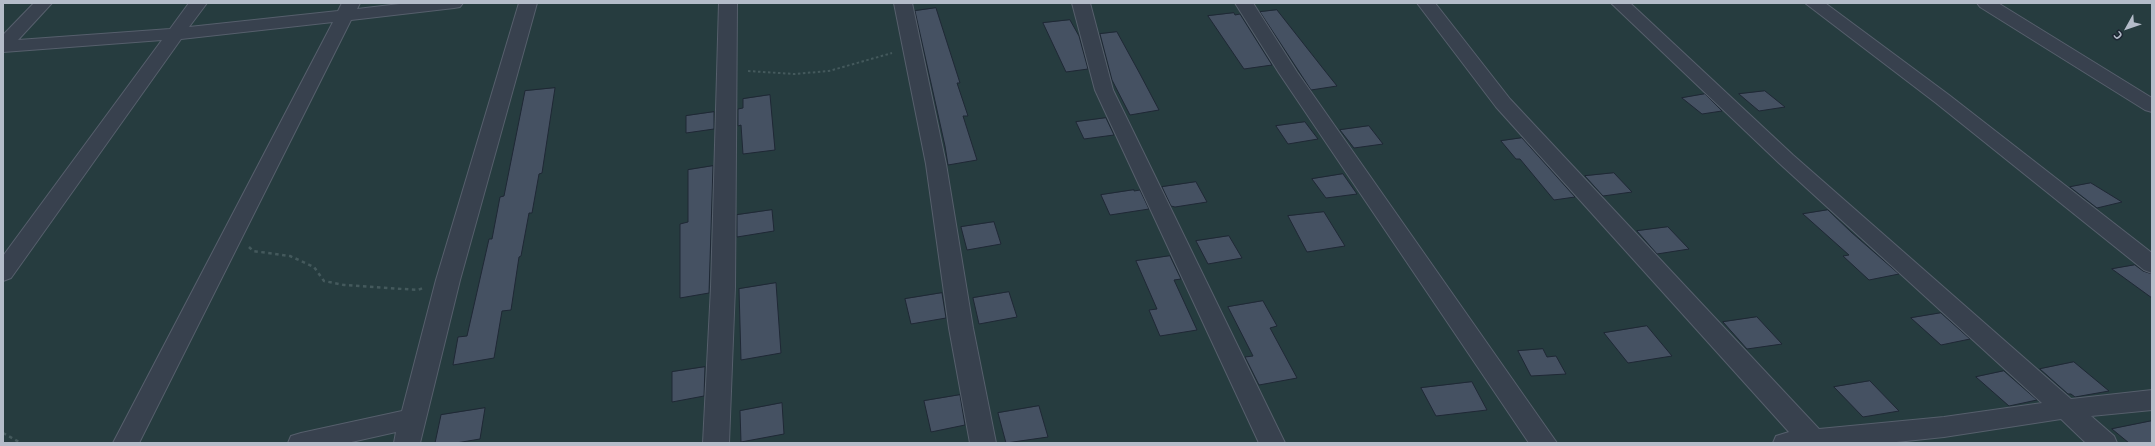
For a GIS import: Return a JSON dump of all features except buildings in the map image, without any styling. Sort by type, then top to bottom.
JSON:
[{"type":"street","points":[[3,47],[43,3]]},
{"type":"street","points":[[3,273],[198,3]]},
{"type":"street","points":[[3,47],[175,34],[349,8],[454,3]]},
{"type":"street","points":[[407,443],[448,280],[528,3]]},
{"type":"street","points":[[716,443],[723,287],[728,3]]},
{"type":"street","points":[[903,3],[936,164],[961,328],[983,443]]},
{"type":"street","points":[[1081,3],[1104,90],[1272,443]]},
{"type":"street","points":[[1244,3],[1293,79],[1544,443]]},
{"type":"street","points":[[1426,3],[1452,39],[1503,103],[1814,442]]},
{"type":"street","points":[[1620,3],[1792,164],[2104,443]]},
{"type":"street","points":[[1814,3],[1882,51],[2066,199],[2152,265]]},
{"type":"street","points":[[1986,3],[2152,106]]},
{"type":"street","points":[[126,443],[349,8]]},
{"type":"street","points":[[1786,443],[1814,442],[2065,409],[2152,400]]},
{"type":"street","points":[[301,443],[414,418]]},
{"type":"path","points":[[726,74],[746,71],[794,74],[829,71],[912,47]]},
{"type":"path","points":[[233,234],[253,251],[290,256],[314,267],[324,281],[344,285],[418,290],[448,280]]},
{"type":"path","points":[[3,432],[21,443]]},
{"type":"green space","points":[[3,3],[2152,3],[2152,443],[3,443]]}]
